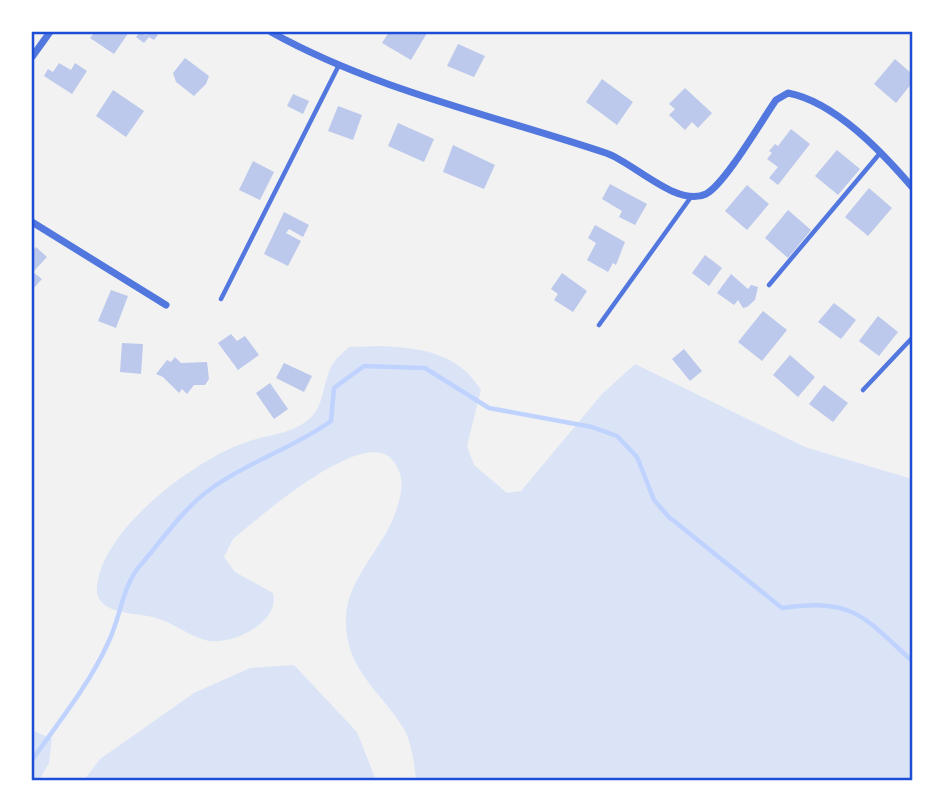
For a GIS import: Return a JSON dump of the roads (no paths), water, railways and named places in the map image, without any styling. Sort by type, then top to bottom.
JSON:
[{"type":"street","points":[[32,57],[50,32]]},
{"type":"street","points":[[271,32],[338,67],[505,124],[609,154],[673,192],[691,197],[706,194],[720,181],[776,100],[788,93],[804,96],[881,152],[912,187]]},
{"type":"street","points":[[32,222],[166,305]]},
{"type":"lane","points":[[221,299],[338,67]]},
{"type":"lane","points":[[769,285],[881,152]]},
{"type":"lane","points":[[599,325],[691,197]]},
{"type":"lane","points":[[863,390],[912,338]]},
{"type":"waterway","points":[[32,760],[92,674],[112,634],[133,576],[173,526],[191,505],[226,478],[317,431],[331,421],[334,388],[364,366],[425,368],[489,408],[592,427],[617,436],[637,457],[654,500],[669,517],[782,608],[826,606],[856,614],[881,632],[912,661]]}]
